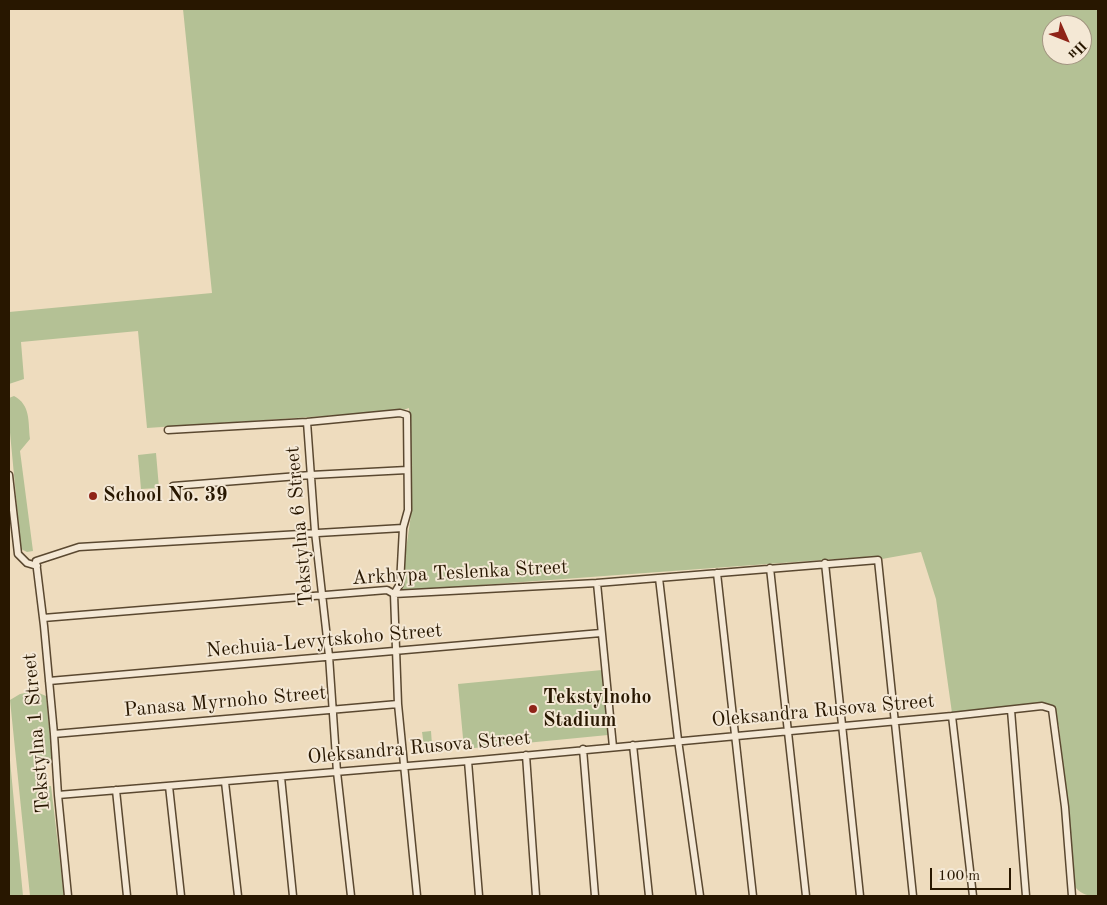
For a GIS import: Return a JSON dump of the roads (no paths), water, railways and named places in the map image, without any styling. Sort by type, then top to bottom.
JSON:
[{"type":"street","points":[[168,430],[307,422],[400,413],[407,415],[408,510],[403,528],[400,584],[394,594],[398,704],[416,896]]},
{"type":"street","name":"Tekstylna 6 Street","points":[[307,422],[315,532],[329,656],[337,772],[351,896]]},
{"type":"street","points":[[173,486],[407,470]]},
{"type":"street","points":[[9,475],[18,554],[27,563],[37,566],[36,561],[78,547],[403,528]]},
{"type":"street","name":"Arkhypa Teslenka Street","points":[[43,618],[387,590],[394,594],[597,583],[878,560],[895,720]]},
{"type":"street","points":[[825,563],[860,896]]},
{"type":"street","name":"Tekstylna 1 Street","points":[[37,566],[68,896]]},
{"type":"street","points":[[770,568],[806,896]]},
{"type":"street","points":[[717,573],[753,896]]},
{"type":"street","points":[[659,578],[678,740],[700,896]]},
{"type":"street","points":[[597,583],[613,747]]},
{"type":"street","name":"Nechuia-Levytskoho Street","points":[[49,681],[601,633]]},
{"type":"street","name":"Panasa Myrnoho Street","points":[[54,734],[398,704]]},
{"type":"street","name":"Oleksandra Rusova Street","points":[[58,795],[468,761],[1042,706],[1052,709],[1065,807],[1072,896]]},
{"type":"street","points":[[1011,710],[1026,896]]},
{"type":"street","points":[[952,716],[972,896]]},
{"type":"street","points":[[895,720],[914,896]]},
{"type":"street","points":[[633,745],[649,896]]},
{"type":"street","points":[[583,749],[595,896]]},
{"type":"street","points":[[526,755],[536,896]]},
{"type":"street","points":[[468,761],[479,896]]},
{"type":"street","points":[[281,777],[293,896]]},
{"type":"street","points":[[225,782],[238,896]]},
{"type":"street","points":[[169,786],[181,896]]},
{"type":"street","points":[[116,790],[127,896]]},
{"type":"place","name":"School No. 39","points":[[93,496]]},
{"type":"place","name":"Tekstylnoho Stadium","points":[[533,709]]}]
